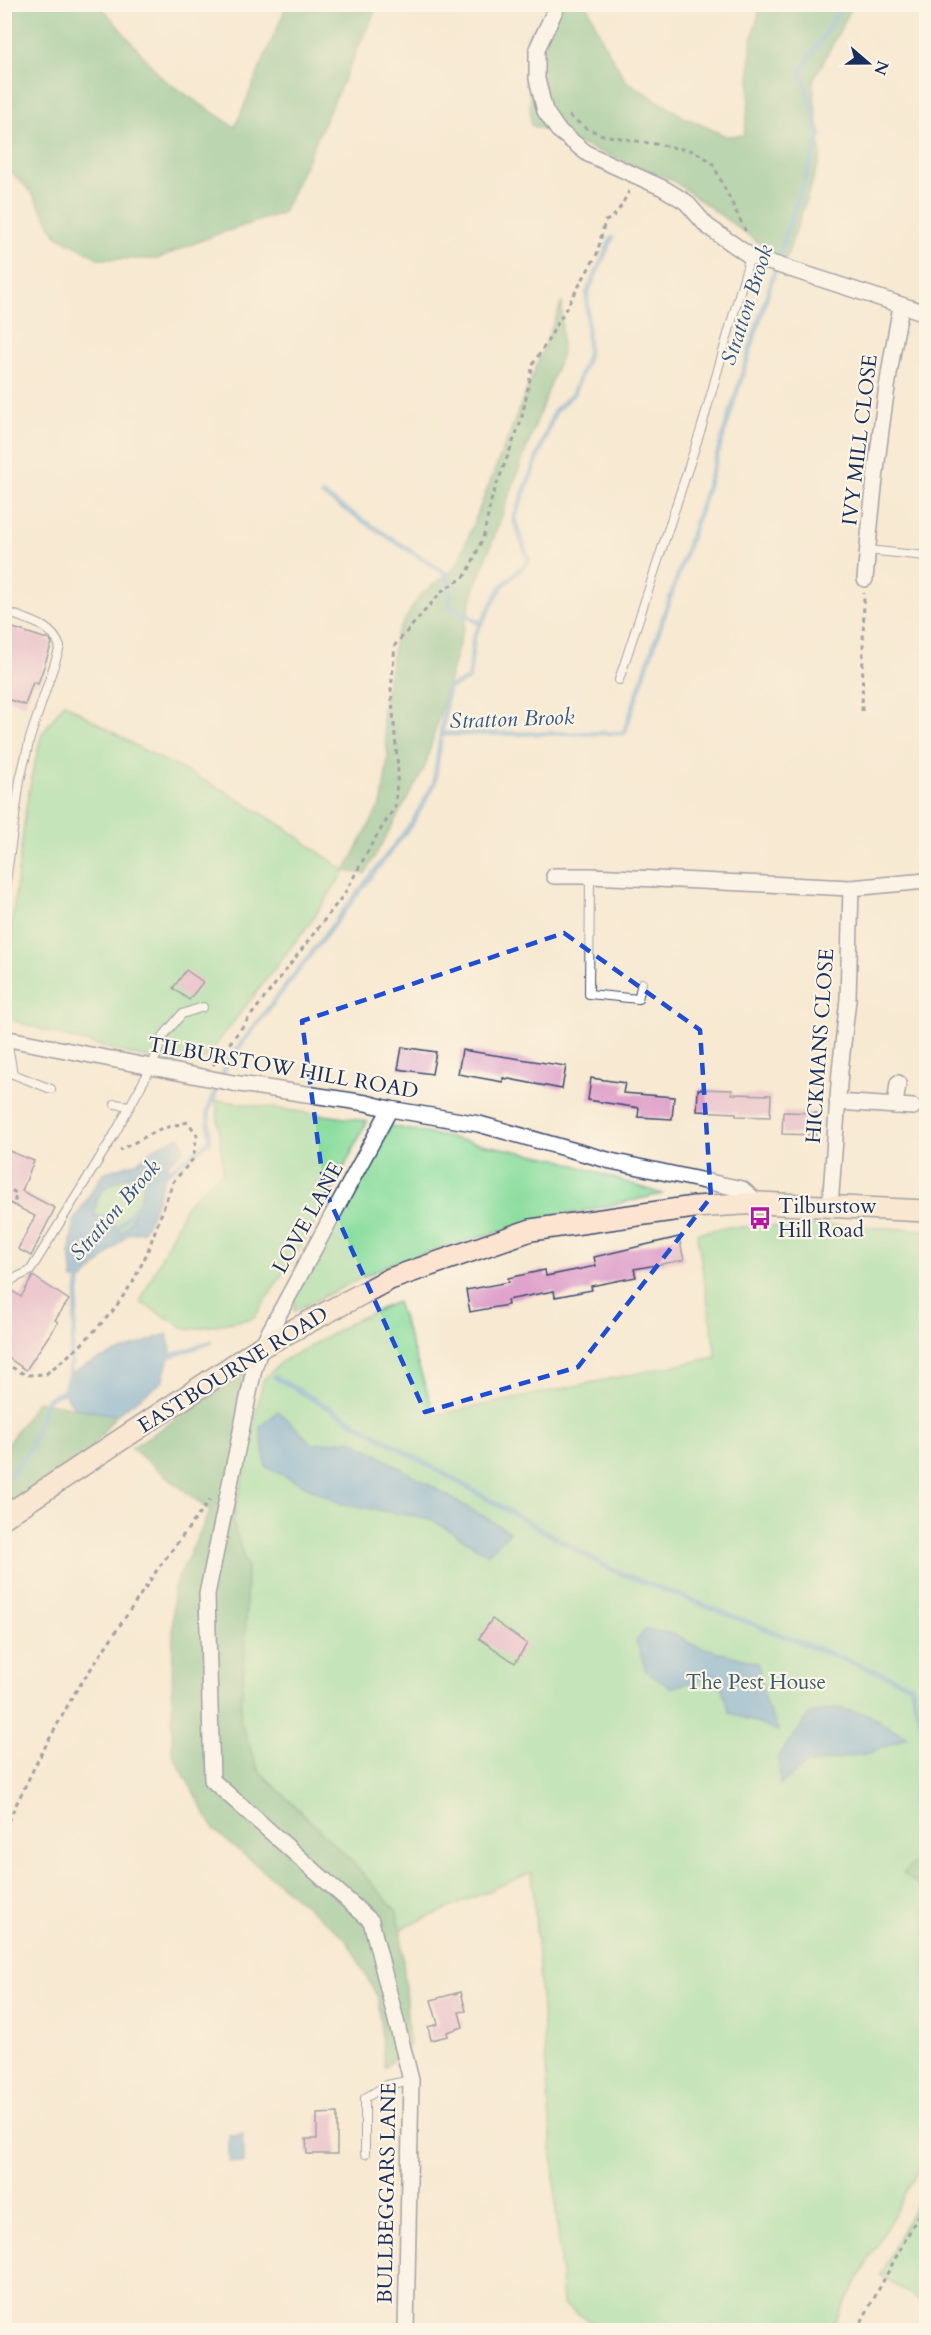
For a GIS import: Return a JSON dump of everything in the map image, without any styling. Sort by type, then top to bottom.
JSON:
[{"type":"main road","name":"EASTBOURNE ROAD","points":[[4,1517],[261,1347],[390,1279],[531,1230],[694,1207],[759,1203],[927,1211]]},
{"type":"street","points":[[558,4],[537,49],[537,79],[545,111],[558,130],[588,154],[663,188],[686,202],[707,226],[750,256],[927,314]]},
{"type":"street","name":"IVY MILL CLOSE","points":[[865,579],[890,362],[901,307]]},
{"type":"street","points":[[554,876],[851,888],[927,881]]},
{"type":"street","name":"HICKMANS CLOSE","points":[[830,1207],[837,1102],[848,999],[851,888]]},
{"type":"street","name":"TILBURSTOW HILL ROAD","points":[[6,1038],[216,1079],[366,1103],[479,1125],[610,1161],[742,1189],[759,1203]]},
{"type":"street","points":[[896,1106],[898,1083]]},
{"type":"street","points":[[837,1102],[914,1107]]},
{"type":"street","name":"LOVE LANE","points":[[261,1347],[390,1109]]},
{"type":"street","name":"BULLBEGGARS LANE","points":[[261,1347],[254,1369],[207,1594],[212,1780],[371,1921],[411,2080],[406,2331]]},
{"type":"lane","points":[[619,680],[702,426],[750,256]]},
{"type":"lane","points":[[867,550],[927,556]]},
{"type":"lane","points":[[4,611],[46,628],[56,635],[60,647],[30,738],[20,780],[4,896]]},
{"type":"lane","points":[[590,876],[589,994],[638,999],[642,983]]},
{"type":"lane","points":[[4,1289],[13,1279],[30,1271],[130,1106],[152,1066],[164,1035],[182,1014],[203,1007]]},
{"type":"lane","points":[[6,1038],[13,1074],[51,1089]]},
{"type":"lane","points":[[115,1104],[130,1106]]},
{"type":"lane","points":[[365,2154],[365,2098],[387,2085],[411,2080]]},
{"type":"path","points":[[565,110],[570,117],[586,128],[603,135],[694,151],[712,162],[749,238]]},
{"type":"path","points":[[216,1079],[230,1041],[345,893],[374,840],[393,813],[398,769],[391,690],[395,645],[442,590],[468,572],[483,538],[492,497],[521,421],[533,364],[597,254],[605,221],[610,220],[621,206],[636,177]]},
{"type":"path","points":[[861,711],[865,579]]},
{"type":"path","points":[[4,1362],[26,1375],[46,1374],[80,1346],[112,1312],[133,1282],[147,1253],[174,1182],[193,1159],[197,1136],[188,1122],[160,1129],[121,1149],[114,1156]]},
{"type":"path","points":[[4,1185],[16,1193],[14,1206]]},
{"type":"path","points":[[4,1829],[74,1694],[159,1567],[217,1491],[231,1478]]},
{"type":"path","points":[[857,2331],[927,2201]]},
{"type":"highlighted area","points":[[564,933],[700,1030],[711,1197],[578,1367],[425,1412],[324,1188],[302,1021]]},
{"type":"green space","points":[[4,5],[100,5],[163,79],[235,127],[286,7],[375,11],[283,213],[212,236],[157,259],[100,259],[57,236],[31,192],[5,166]]},
{"type":"green space","points":[[552,5],[587,5],[604,44],[626,81],[684,117],[726,136],[744,135],[749,101],[751,42],[761,5],[853,5],[813,82],[821,157],[785,262],[672,180],[531,125],[527,37]]},
{"type":"green space","points":[[562,302],[562,353],[473,594],[425,767],[365,874],[345,871],[382,801],[388,756],[382,713],[396,634],[420,595],[456,567]]},
{"type":"green space","points":[[64,703],[138,747],[221,789],[284,827],[345,871],[312,920],[205,1059],[166,1063],[69,1038],[5,1018],[5,959],[33,770],[42,734]]},
{"type":"green space","points":[[216,1100],[367,1121],[320,1216],[254,1318],[188,1330],[140,1302],[187,1204],[223,1172]]},
{"type":"green space","points":[[390,1126],[557,1159],[662,1194],[528,1223],[392,1263],[294,1311],[295,1297]]},
{"type":"green space","points":[[131,1175],[144,1178],[144,1184],[133,1216],[121,1233],[115,1225],[95,1216],[97,1199],[104,1189]]},
{"type":"green space","name":"The Pest House","points":[[827,1225],[926,1230],[926,2156],[830,2330],[605,2330],[563,2305],[532,1872],[401,1929],[396,1910],[350,1860],[258,1770],[240,1720],[247,1569],[233,1523],[263,1380],[281,1362],[357,1319],[397,1302],[435,1415],[716,1357],[697,1233],[728,1227]]},
{"type":"green space","points":[[246,1374],[233,1523],[247,1569],[240,1720],[258,1770],[350,1860],[396,1910],[401,1929],[409,2046],[384,2068],[378,1998],[346,1939],[215,1831],[172,1753],[173,1589],[210,1511],[131,1448]]},
{"type":"green space","points":[[37,1401],[116,1415],[79,1466],[5,1517],[5,1448]]},
{"type":"green space","points":[[926,1851],[926,1892],[903,1873]]},
{"type":"green space","points":[[926,2184],[926,2304],[880,2275]]},
{"type":"water","points":[[180,1137],[185,1149],[169,1163],[151,1217],[142,1232],[128,1234],[83,1280],[73,1280],[70,1252],[73,1222],[103,1173],[137,1162],[157,1146]],"holes":[[[131,1175],[144,1178],[137,1207],[121,1233],[104,1215],[95,1216],[97,1199],[104,1188]]]},
{"type":"water","points":[[167,1334],[171,1350],[162,1382],[116,1415],[74,1408],[64,1392],[69,1375],[92,1362]]},
{"type":"water","points":[[278,1411],[313,1444],[352,1440],[510,1532],[487,1554],[431,1519],[342,1504],[266,1467],[260,1427]]},
{"type":"water","points":[[646,1629],[677,1635],[691,1644],[758,1663],[765,1702],[779,1731],[730,1713],[717,1675],[670,1688],[646,1671],[636,1640]]},
{"type":"water","points":[[836,1708],[867,1714],[907,1737],[873,1752],[805,1765],[780,1785],[779,1756],[810,1714]]},
{"type":"water","points":[[926,1759],[925,1831],[912,1802],[921,1766]]},
{"type":"water","points":[[243,2134],[243,2163],[229,2162],[229,2135]]},
{"type":"building","points":[[10,627],[50,640],[52,643],[38,684],[33,682],[25,705],[4,698],[4,644]]},
{"type":"building","points":[[186,970],[203,982],[189,1000],[173,988]]},
{"type":"building","points":[[402,1047],[436,1052],[432,1074],[398,1069]]},
{"type":"building","points":[[462,1050],[566,1066],[562,1089],[503,1078],[503,1082],[458,1074]]},
{"type":"building","points":[[591,1078],[625,1083],[623,1093],[674,1097],[672,1119],[638,1117],[639,1108],[588,1100]]},
{"type":"building","points":[[698,1089],[732,1090],[732,1094],[771,1095],[770,1117],[697,1111]]},
{"type":"building","points":[[783,1112],[817,1113],[816,1135],[782,1134]]},
{"type":"building","points":[[4,1149],[34,1161],[22,1191],[55,1208],[31,1256],[18,1249],[35,1216],[4,1200]]},
{"type":"building","points":[[679,1237],[684,1260],[634,1269],[636,1277],[591,1286],[592,1290],[555,1297],[554,1291],[507,1300],[508,1305],[470,1312],[466,1290],[509,1282],[508,1278],[545,1270],[546,1276],[596,1266],[594,1257]]},
{"type":"building","points":[[33,1276],[69,1300],[55,1320],[58,1322],[26,1370],[4,1355],[4,1295],[11,1290],[21,1297]]},
{"type":"building","points":[[492,1619],[527,1644],[515,1663],[479,1638]]},
{"type":"building","points":[[461,1992],[466,2011],[459,2012],[463,2027],[447,2032],[448,2036],[431,2040],[428,2027],[438,2024],[431,2000]]},
{"type":"building","points":[[337,2113],[337,2154],[307,2154],[306,2139],[317,2139],[317,2114]]},
{"type":"waterway","name":"Stratton Brook","points":[[162,1176],[210,1141],[208,1111],[228,1061],[412,823],[434,784],[441,734],[624,733],[700,510],[783,244],[820,135],[801,71],[839,11],[853,4]]},
{"type":"waterway","points":[[441,734],[448,688],[469,679],[474,636],[502,586],[529,561],[514,519],[555,411],[573,394],[588,355],[587,293],[612,238]]},
{"type":"waterway","points":[[323,495],[448,575],[450,606],[481,624]]},
{"type":"waterway","name":"Stratton Brook","points":[[114,1233],[141,1201]]},
{"type":"waterway","name":"Stratton Brook","points":[[64,1392],[69,1375],[80,1275]]},
{"type":"waterway","points":[[165,1358],[211,1342]]},
{"type":"waterway","points":[[275,1377],[610,1569],[911,1685],[926,1744]]},
{"type":"waterway","name":"Stratton Brook","points":[[4,1479],[9,1477],[30,1449],[47,1399],[65,1391]]},
{"type":"place","name":"Tilburstow Hill Road","points":[[760,1218]]}]
